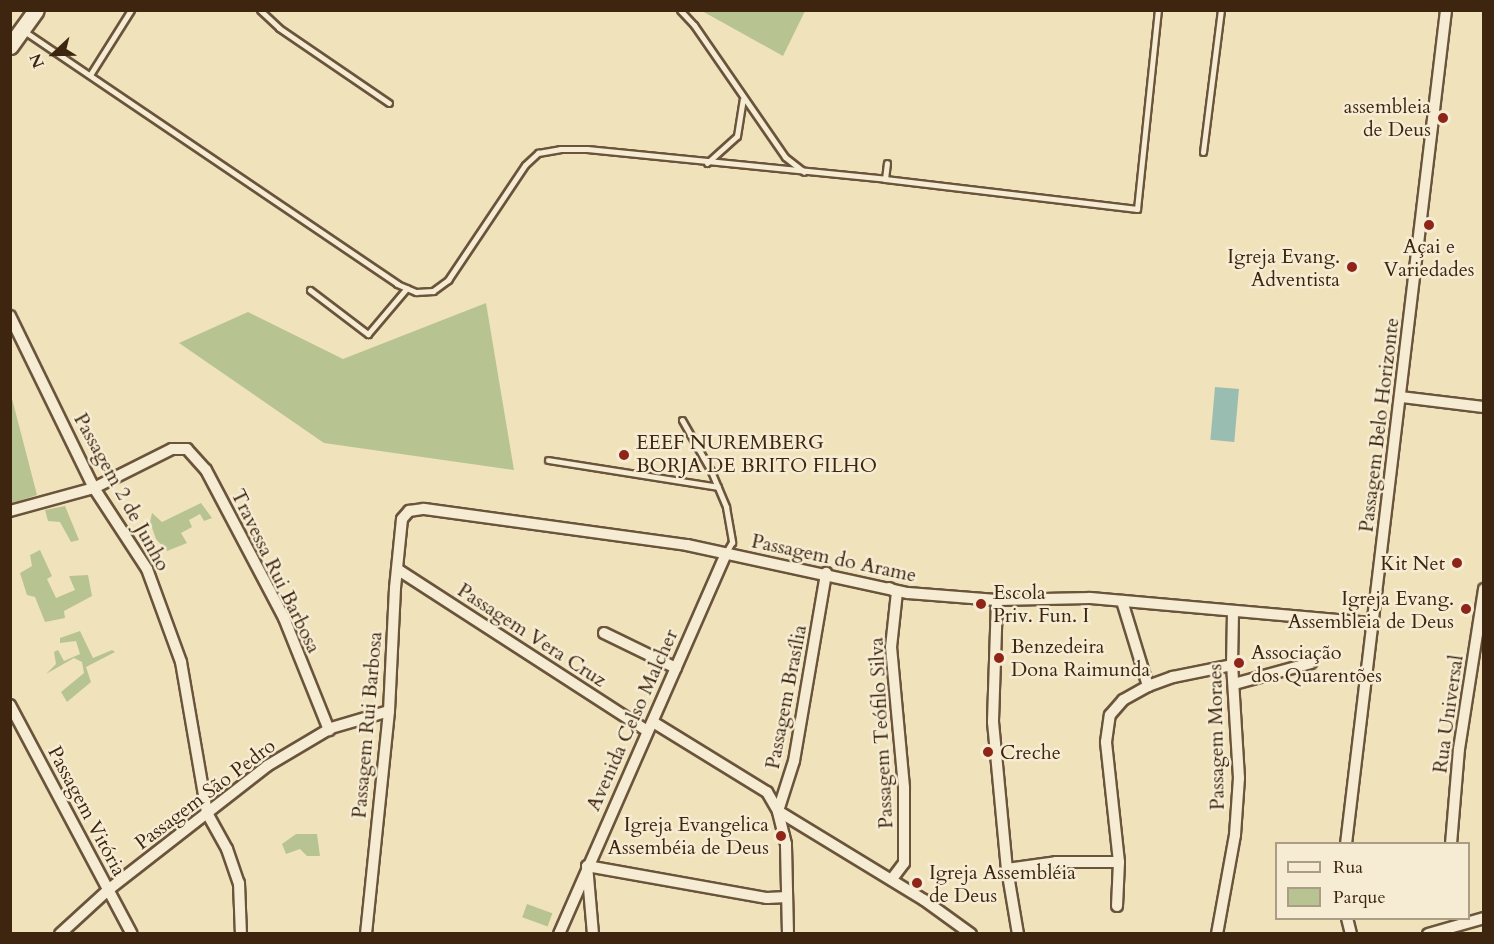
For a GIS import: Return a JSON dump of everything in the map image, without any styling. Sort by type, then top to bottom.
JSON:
[{"type":"main road","points":[[10,46],[36,10]]},
{"type":"street","name":"Passagem Belo Horizonte","points":[[1347,842],[1446,10]]},
{"type":"street","name":"Passagem 2 de Junho","points":[[10,316],[94,488],[147,569],[181,662],[207,813],[227,849],[239,883],[241,933]]},
{"type":"street","points":[[1401,397],[1484,407]]},
{"type":"street","name":"Travessa Rui Barbosa","points":[[94,488],[172,449],[187,449],[206,470],[284,618],[329,730]]},
{"type":"street","points":[[10,512],[94,488]]},
{"type":"street","name":"Passagem do Arame","points":[[402,519],[409,511],[424,509],[647,539],[826,573],[908,593],[997,600],[1122,601],[1372,622]]},
{"type":"street","name":"Passagem Rui Barbosa","points":[[366,933],[389,711],[402,519]]},
{"type":"street","name":"Avenida Celso Malcher","points":[[559,933],[725,555]]},
{"type":"street","name":"Passagem Vera Cruz","points":[[397,569],[650,726],[767,792],[778,811],[891,880],[971,933]]},
{"type":"street","name":"Passagem Brasília","points":[[778,811],[794,762],[826,573]]},
{"type":"street","name":"Passagem Teófilo Silva","points":[[886,587],[897,592],[891,647],[904,788],[904,863],[891,880]]},
{"type":"street","name":"Rua Universal","points":[[1451,842],[1459,749],[1484,589]]},
{"type":"street","points":[[997,600],[993,722],[1007,869],[1018,933]]},
{"type":"street","points":[[1122,601],[1148,686]]},
{"type":"street","name":"Passagem Moraes","points":[[1217,933],[1235,835],[1239,778],[1232,665],[1233,611]]},
{"type":"street","points":[[604,633],[676,668]]},
{"type":"street","points":[[1234,684],[1311,663]]},
{"type":"street","points":[[1117,906],[1119,862],[1107,727],[1115,706],[1148,686],[1173,677],[1232,665]]},
{"type":"street","name":"Passagem Vitória","points":[[10,705],[132,933]]},
{"type":"street","name":"Passagem São Pedro","points":[[60,933],[108,890],[267,766],[329,730],[389,711]]},
{"type":"street","points":[[778,811],[786,844],[788,933]]},
{"type":"street","points":[[1007,869],[1065,862],[1119,862]]},
{"type":"street","points":[[593,933],[587,866],[767,898],[787,897]]},
{"type":"street","points":[[1428,933],[1445,923],[1468,920]]},
{"type":"lane","points":[[90,75],[131,10]]},
{"type":"lane","points":[[260,10],[279,28],[389,102]]},
{"type":"lane","points":[[680,10],[694,25],[785,157],[805,173]]},
{"type":"lane","points":[[22,30],[416,292],[433,291],[448,280],[525,165],[538,153],[587,149],[805,173],[885,179],[1137,209],[1158,10]]},
{"type":"lane","points":[[1203,152],[1221,10]]},
{"type":"lane","points":[[707,163],[737,136],[743,99]]},
{"type":"lane","points":[[885,179],[887,163]]},
{"type":"lane","points":[[310,290],[368,334],[407,288]]},
{"type":"lane","points":[[682,420],[718,487],[732,542],[725,555]]},
{"type":"lane","points":[[548,460],[718,487]]},
{"type":"green space","points":[[702,11],[805,11],[783,56]]},
{"type":"green space","points":[[486,303],[514,470],[324,443],[179,343],[248,312],[343,359]]},
{"type":"green space","points":[[10,391],[37,495],[11,504],[10,504]]},
{"type":"green space","points":[[201,503],[212,518],[204,521],[200,514],[189,520],[192,527],[181,533],[187,543],[167,551],[156,539],[150,522],[152,513],[162,522]]},
{"type":"green space","points":[[65,506],[79,540],[71,542],[60,522],[48,521],[45,510]]},
{"type":"green space","points":[[40,550],[52,576],[47,579],[56,598],[75,590],[69,576],[88,575],[92,596],[64,611],[65,618],[45,622],[35,597],[27,595],[20,573],[32,566],[30,555]]},
{"type":"green space","points":[[80,631],[93,658],[112,650],[115,652],[86,667],[91,682],[67,702],[61,692],[84,673],[82,662],[74,658],[46,674],[56,664],[54,652],[58,650],[64,661],[80,654],[76,641],[60,643],[60,638]]},
{"type":"green space","points":[[296,834],[317,834],[320,856],[307,856],[300,849],[286,854],[282,844]]},
{"type":"green space","points":[[527,904],[552,913],[548,926],[522,917]]},
{"type":"water","points":[[1215,387],[1239,389],[1234,442],[1210,440]]},
{"type":"place","name":"assembleia de Deus","points":[[1443,118]]},
{"type":"place","name":"Açai e Variedades","points":[[1429,225]]},
{"type":"place","name":"Igreja Evang. Adventista","points":[[1352,267]]},
{"type":"place","name":"EEEF NUREMBERG BORJA DE BRITO FILHO","points":[[624,455]]},
{"type":"place","name":"Kit Net","points":[[1457,563]]},
{"type":"place","name":"Escola Priv. Fun. I","points":[[981,604]]},
{"type":"place","name":"Igreja Evang. Assembleia de Deus","points":[[1466,609]]},
{"type":"place","name":"Benzedeira Dona Raimunda","points":[[999,658]]},
{"type":"place","name":"Associação dos Quarentões","points":[[1239,663]]},
{"type":"place","name":"Creche","points":[[988,752]]},
{"type":"place","name":"Igreja Evangelica Assembéia de Deus","points":[[781,836]]},
{"type":"place","name":"Igreja Assembléia de Deus","points":[[917,883]]}]
